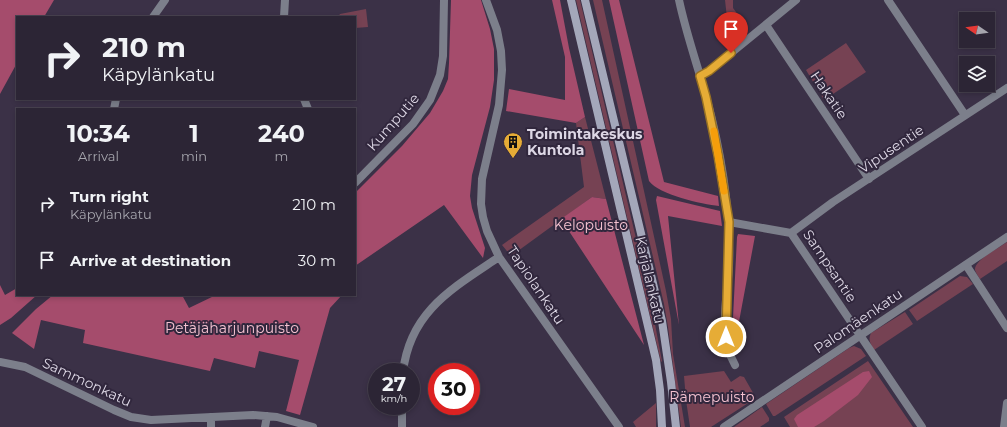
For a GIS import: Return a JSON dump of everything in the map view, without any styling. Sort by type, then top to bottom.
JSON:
[{"type":"main road","name":"Karjalankatu","points":[[571,0],[656,360],[660,390],[662,427]]},
{"type":"main road","name":"Karjalankatu","points":[[586,0],[662,321],[676,427]]},
{"type":"street","points":[[154,16],[165,0]]},
{"type":"street","points":[[284,16],[285,0]]},
{"type":"street","name":"Kumputie","points":[[356,182],[413,124],[430,100],[440,75],[443,56],[444,0]]},
{"type":"street","name":"Tapiolankatu","points":[[486,0],[500,42],[502,70],[502,84],[498,110],[482,179],[481,204],[487,231],[499,257],[619,427]]},
{"type":"street","points":[[679,0],[706,97],[717,148],[729,222],[725,326],[727,348],[735,365]]},
{"type":"street","points":[[700,76],[709,71],[796,0]]},
{"type":"street","points":[[888,0],[965,115]]},
{"type":"street","name":"Hakatie","points":[[766,25],[870,179]]},
{"type":"street","name":"Vipusentie","points":[[791,233],[833,202],[1007,88]]},
{"type":"street","name":"Sampsantie","points":[[729,222],[791,233],[922,427]]},
{"type":"street","name":"Palomäenkatu","points":[[724,427],[1007,237]]},
{"type":"street","points":[[404,363],[411,341],[422,320],[436,302],[499,257]]},
{"type":"street","points":[[966,265],[1007,328]]},
{"type":"street","name":"Sammonkatu","points":[[0,362],[25,367],[131,417],[151,420],[253,415],[267,416],[313,427]]},
{"type":"street","points":[[1004,427],[1007,403]]},
{"type":"street","points":[[402,415],[402,427]]},
{"type":"street","points":[[265,427],[267,416]]},
{"type":"street","points":[[211,417],[212,427]]},
{"type":"green space","points":[[0,0],[54,0],[45,16],[16,16],[16,65],[0,94]]},
{"type":"green space","points":[[451,0],[481,0],[490,29],[494,49],[494,80],[490,107],[472,175],[470,196],[472,208],[485,248],[483,258],[444,205],[356,265],[356,192],[402,146],[430,113],[448,79]]},
{"type":"green space","points":[[552,0],[560,0],[569,48],[585,117],[576,123],[506,111],[509,89],[565,100],[565,57]]},
{"type":"green space","points":[[576,0],[580,0],[650,298],[661,362]]},
{"type":"green space","points":[[593,0],[602,0],[666,291],[671,319],[673,354],[685,427],[681,427],[664,304]]},
{"type":"green space","points":[[609,0],[619,0],[664,182],[718,196],[719,206],[671,195],[654,186],[649,181]]},
{"type":"green space","points":[[725,0],[733,0],[733,8],[748,28],[739,34],[727,18]]},
{"type":"green space","points":[[366,9],[368,27],[356,28],[356,16],[339,16],[340,14]]},
{"type":"green space","points":[[846,43],[866,72],[824,100],[806,70]]},
{"type":"green space","points":[[585,117],[606,199],[592,197],[511,256],[502,245],[584,187],[576,123]]},
{"type":"green space","points":[[657,196],[720,211],[722,226],[668,216],[679,325],[656,200]]},
{"type":"green space","name":"Kelopuisto","points":[[592,197],[606,199],[644,345],[561,219]]},
{"type":"green space","points":[[738,234],[755,236],[735,343],[732,338]]},
{"type":"green space","points":[[1007,242],[1007,261],[980,279],[975,270],[978,262]]},
{"type":"green space","points":[[960,276],[967,277],[973,284],[917,321],[909,310]]},
{"type":"green space","points":[[0,285],[5,295],[16,289],[16,296],[36,296],[11,318],[0,325]]},
{"type":"green space","name":"Petäjäharjunpuisto","points":[[52,296],[183,296],[189,308],[214,296],[341,296],[330,308],[300,415],[286,411],[299,360],[259,351],[255,368],[214,358],[210,371],[83,343],[85,330],[41,320],[34,349],[12,333],[36,309]]},
{"type":"green space","points":[[905,312],[913,324],[874,350],[870,342],[871,333]]},
{"type":"green space","points":[[854,346],[861,349],[866,356],[773,416],[766,404]]},
{"type":"green space","points":[[868,361],[913,427],[790,427],[784,417]]},
{"type":"green space","name":"Rämepuisto","points":[[724,371],[731,382],[740,376],[744,377],[756,398],[711,427],[690,427],[684,376]]},
{"type":"green space","points":[[869,371],[872,377],[858,395],[814,427],[798,427],[794,419],[797,415],[863,372]]},
{"type":"green space","points":[[656,403],[656,427],[636,427],[633,422]]},
{"type":"green space","points":[[762,407],[769,418],[769,421],[760,427],[734,427]]},
{"type":"slow traffic","points":[[714,131],[724,191]]},
{"type":"place","name":"Toimintakeskus Kuntola","points":[[513,159]]},
{"type":"route","points":[[726,337],[728,210],[706,97],[700,76],[709,71],[731,53]]}]
